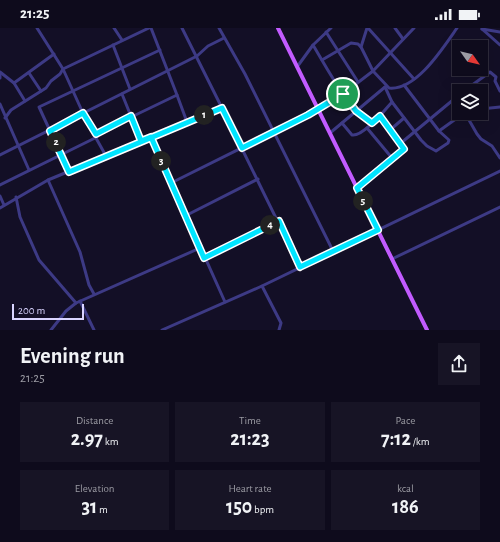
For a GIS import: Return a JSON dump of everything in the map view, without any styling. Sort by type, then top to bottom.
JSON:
[{"type":"main road","points":[[278,28],[427,330]]},
{"type":"street","points":[[36,28],[63,69],[83,113],[106,156]]},
{"type":"street","points":[[114,28],[122,40]]},
{"type":"street","points":[[5,118],[12,110],[41,91],[60,74],[63,69],[148,28],[160,50],[187,122]]},
{"type":"street","points":[[182,28],[198,56],[300,267]]},
{"type":"street","points":[[219,28],[232,49],[332,251]]},
{"type":"street","points":[[297,67],[326,30],[331,28]]},
{"type":"street","points":[[361,47],[368,28],[414,79]]},
{"type":"street","points":[[395,28],[403,39]]},
{"type":"street","points":[[171,183],[318,110],[373,72],[414,28]]},
{"type":"street","points":[[385,87],[392,89],[404,85],[414,79],[436,57],[457,28]]},
{"type":"street","points":[[481,28],[500,32]]},
{"type":"street","points":[[481,28],[500,45]]},
{"type":"street","points":[[326,30],[338,52],[358,82]]},
{"type":"street","points":[[0,156],[198,56],[208,46],[224,38]]},
{"type":"street","points":[[322,60],[354,42],[361,47],[373,72],[385,87],[392,102],[427,146],[436,151],[450,142],[404,85]]},
{"type":"street","points":[[112,45],[130,89]]},
{"type":"street","points":[[313,45],[343,94],[356,111],[372,123]]},
{"type":"street","points":[[69,172],[40,107],[72,90],[160,50]]},
{"type":"street","points":[[14,83],[54,54]]},
{"type":"street","points":[[474,84],[490,72],[496,77]]},
{"type":"street","points":[[0,73],[14,83],[25,101]]},
{"type":"street","points":[[0,73],[0,78]]},
{"type":"street","points":[[29,73],[41,91]]},
{"type":"street","points":[[500,73],[496,77],[495,81],[500,91]]},
{"type":"street","points":[[330,133],[385,87]]},
{"type":"street","points":[[122,94],[141,141]]},
{"type":"street","points":[[0,185],[62,154],[131,116],[177,95]]},
{"type":"street","points":[[401,143],[452,101]]},
{"type":"street","points":[[342,123],[354,136],[367,128],[392,102]]},
{"type":"street","points":[[0,104],[29,170]]},
{"type":"street","points":[[488,108],[500,107]]},
{"type":"street","points":[[0,208],[16,197],[48,180],[222,108]]},
{"type":"street","points":[[357,188],[392,158],[404,150],[401,143],[380,116]]},
{"type":"street","points":[[390,130],[404,118]]},
{"type":"street","points":[[439,130],[454,120]]},
{"type":"street","points":[[468,120],[481,139],[492,146],[500,158]]},
{"type":"street","points":[[367,128],[392,158]]},
{"type":"street","points":[[151,137],[185,216],[225,302]]},
{"type":"street","points":[[162,330],[262,286],[500,171]]},
{"type":"street","points":[[185,216],[258,179]]},
{"type":"street","points":[[48,180],[84,262],[89,285],[94,294]]},
{"type":"street","points":[[0,196],[4,205]]},
{"type":"street","points":[[16,197],[20,217],[39,260],[78,302],[94,330]]},
{"type":"street","points":[[392,259],[500,207]]},
{"type":"street","points":[[204,258],[279,221]]},
{"type":"street","points":[[51,330],[62,316],[78,302],[200,248]]},
{"type":"street","points":[[262,286],[281,323],[280,330]]},
{"type":"route","points":[[343,94],[318,110],[242,148],[222,108],[141,141],[69,172],[62,154],[50,131],[83,113],[87,122],[96,134],[131,116],[141,141],[151,137],[204,258],[279,221],[300,267],[378,230],[357,188],[404,149],[380,116],[372,123],[356,111],[343,94]]}]
